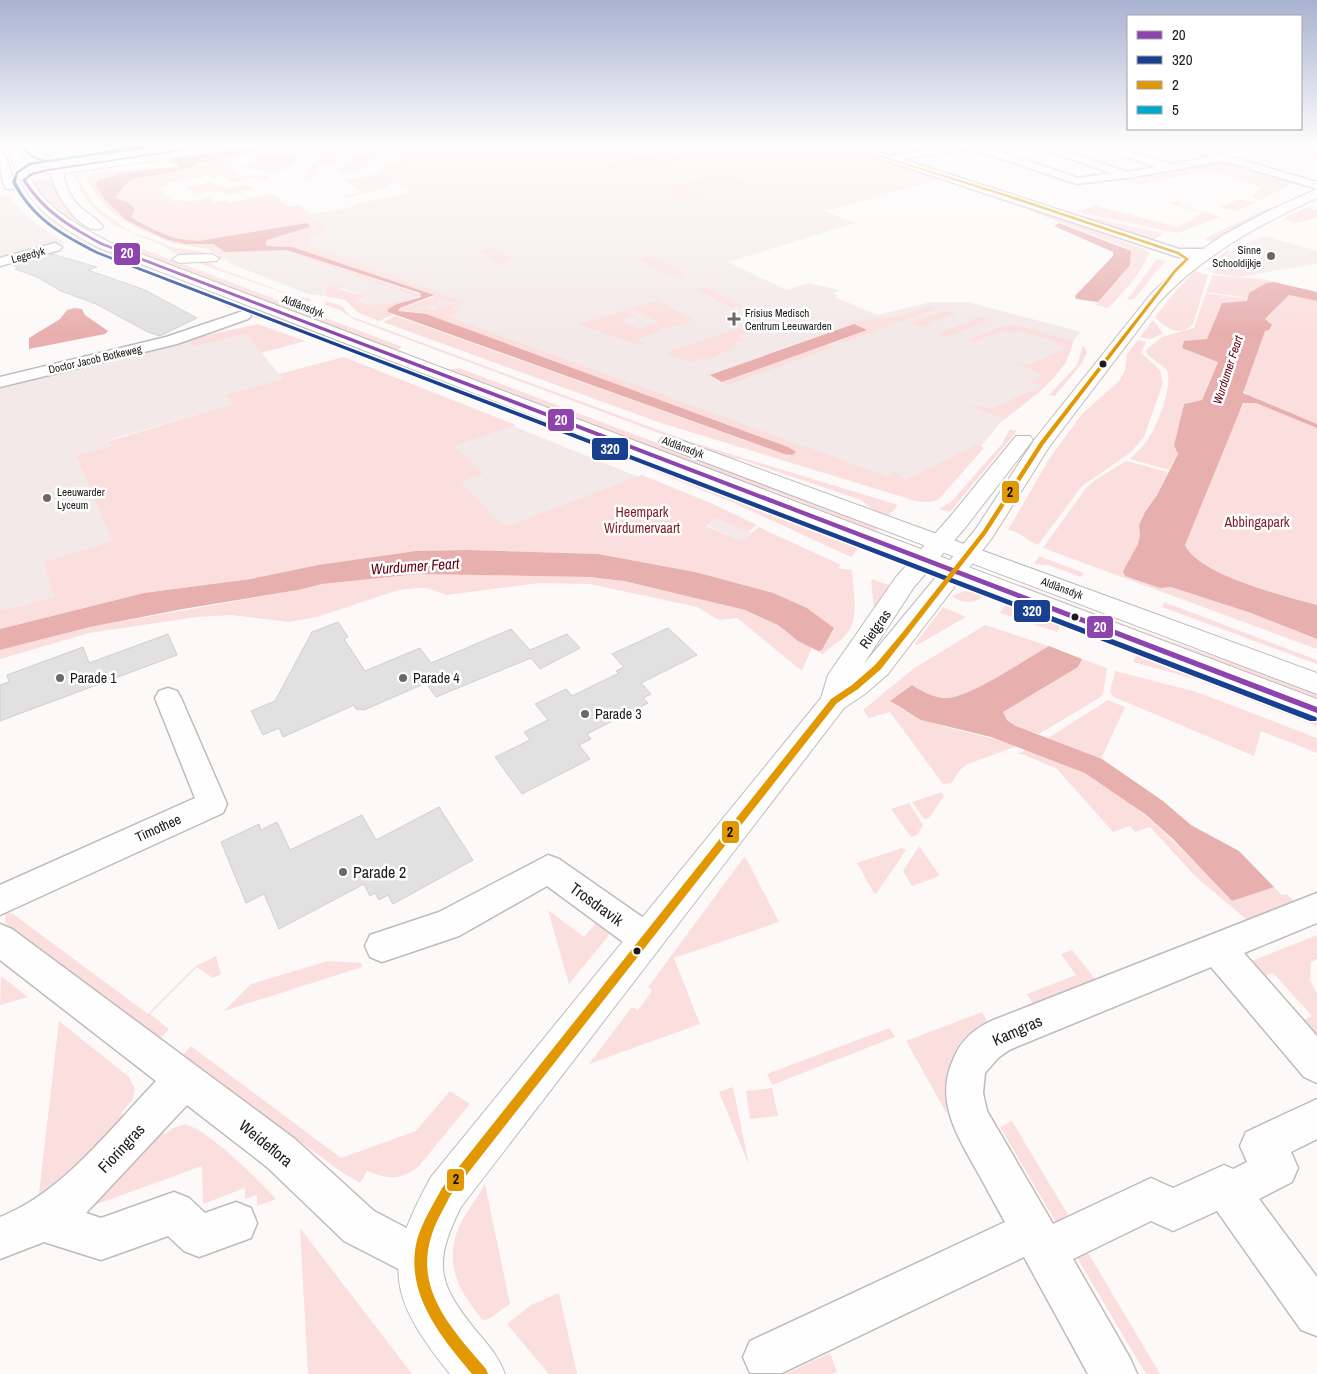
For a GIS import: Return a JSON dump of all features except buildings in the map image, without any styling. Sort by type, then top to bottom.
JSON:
[{"type":"main road","name":"Aldlânsdyk","points":[[46,206],[54,215],[102,244],[226,293],[932,552],[1317,684]]},
{"type":"main road","name":"Aldlânsdyk","points":[[72,206],[98,227],[179,259],[316,304],[932,552]]},
{"type":"main road","name":"Rietgras","points":[[420,1258],[429,1220],[446,1192],[834,701],[878,667],[984,533],[1036,451],[1154,298],[1201,244],[1251,223],[1282,206]]},
{"type":"main road","name":"Rietgras","points":[[834,701],[838,682],[905,582],[932,552],[1178,253]]},
{"type":"main road","points":[[179,259],[212,258]]},
{"type":"main road","points":[[226,293],[238,305],[238,314],[278,312]]},
{"type":"main road","name":"Aldlânsdyk","points":[[961,562],[1317,710]]},
{"type":"main road","points":[[420,1258],[420,1281],[426,1301],[441,1326],[481,1374]]},
{"type":"street","points":[[1037,206],[1178,253],[1201,244]]},
{"type":"street","name":"Legedyk","points":[[0,262],[55,247]]},
{"type":"street","name":"Doctor Jacob Botkeweg","points":[[0,382],[170,341],[238,314]]},
{"type":"street","name":"Timothee","points":[[0,900],[212,804],[168,698]]},
{"type":"street","name":"Trosdravik","points":[[382,946],[447,925],[548,869],[646,939]]},
{"type":"street","name":"Kamgras","points":[[1114,1374],[969,1118],[963,1099],[964,1078],[970,1059],[982,1046],[996,1037],[1317,908]]},
{"type":"street","name":"Weideflora","points":[[2,944],[281,1153],[359,1226],[420,1258]]},
{"type":"street","points":[[1217,948],[1317,1064]]},
{"type":"street","name":"Fioringras","points":[[0,1238],[36,1224],[54,1213],[87,1184],[184,1080]]},
{"type":"street","points":[[1229,1193],[1278,1168],[1260,1146],[1317,1118]]},
{"type":"street","points":[[766,1357],[1038,1241],[1151,1199],[1173,1210],[1224,1186],[1317,1314]]},
{"type":"street","points":[[54,1213],[59,1226],[101,1239],[174,1212],[200,1236],[236,1223]]},
{"type":"shaded area","points":[[0,206],[17,206],[29,219],[65,243],[0,260]]},
{"type":"shaded area","name":"Frisius Medisch Centrum Leeuwarden","points":[[357,206],[842,206],[824,211],[855,223],[728,262],[750,273],[756,271],[751,273],[787,290],[809,283],[839,290],[833,294],[837,295],[835,297],[877,315],[931,302],[968,302],[1081,332],[1073,341],[1066,363],[1045,386],[999,424],[976,453],[900,491],[397,311],[434,297],[292,247],[311,214]]},
{"type":"shaded area","name":"Sinne Schooldijkje","points":[[1266,236],[1317,251],[1317,264],[1257,274],[1218,261],[1236,247]]},
{"type":"shaded area","points":[[286,251],[416,296],[388,305],[370,305],[357,301],[366,297],[330,284],[327,285],[324,296],[308,294],[231,264],[227,260],[219,259],[218,255]]},
{"type":"shaded area","name":"Leeuwarder Lyceum","points":[[246,334],[283,379],[228,394],[234,404],[109,440],[111,446],[76,455],[112,541],[45,562],[54,596],[23,606],[0,610],[0,387],[189,341],[194,347]]},
{"type":"shaded area","points":[[513,426],[639,477],[510,525],[502,525],[461,482],[482,474],[455,446]]},
{"type":"shaded area","points":[[715,518],[751,533],[741,541],[706,525]]},
{"type":"green space","points":[[26,206],[45,213],[84,240],[167,277],[230,302],[233,307],[229,309],[218,300],[143,272],[89,249],[43,221]]},
{"type":"green space","points":[[51,206],[65,206],[86,225],[77,226]]},
{"type":"green space","points":[[93,206],[96,206],[130,232],[112,223]]},
{"type":"green space","points":[[106,206],[111,206],[126,220],[165,239],[193,244],[213,244],[225,252],[287,250],[422,295],[397,304],[391,314],[393,315],[379,321],[359,313],[345,300],[324,296],[327,285],[332,284],[341,287],[339,289],[367,296],[357,301],[370,305],[389,304],[415,296],[286,251],[218,255],[207,249],[175,244],[139,229],[112,213]]},
{"type":"green space","points":[[129,206],[300,206],[328,228],[320,236],[310,236],[309,243],[315,249],[461,300],[447,303],[445,300],[438,301],[439,304],[400,312],[398,309],[434,297],[292,247],[268,246],[265,244],[267,240],[310,227],[199,241],[180,239],[163,234],[135,220],[131,217],[134,213]]},
{"type":"green space","points":[[1095,206],[1178,227],[1194,219],[1191,218],[1203,213],[1180,206],[1221,217],[1178,233],[1077,212]]},
{"type":"green space","points":[[1221,206],[1248,206],[1236,211],[1219,207]]},
{"type":"green space","points":[[1307,207],[1317,210],[1317,218],[1296,223],[1282,219]]},
{"type":"green space","points":[[1268,208],[1270,209],[1214,242],[1204,239]]},
{"type":"green space","points":[[1033,209],[1147,250],[1149,253],[1137,276],[1108,308],[1096,305],[1106,292],[1125,247],[1035,213]]},
{"type":"green space","points":[[1079,215],[1163,234],[1151,241],[1076,216]]},
{"type":"green space","points":[[136,233],[172,247],[201,251],[208,256],[178,255],[162,245],[133,234]]},
{"type":"green space","points":[[119,240],[400,346],[401,348],[396,351],[108,243]]},
{"type":"green space","points":[[494,248],[514,259],[498,264],[478,251]]},
{"type":"green space","points":[[1228,250],[1230,251],[1219,262],[1257,274],[1239,277],[1213,273],[1214,260]]},
{"type":"green space","points":[[651,256],[686,274],[673,277],[638,259]]},
{"type":"green space","points":[[1157,259],[1165,261],[1134,299],[1127,300]]},
{"type":"green space","points":[[209,260],[210,263],[218,268],[294,296],[310,299],[310,302],[195,262]]},
{"type":"green space","points":[[1195,271],[1208,275],[1193,324],[1188,328],[1178,331],[1168,328],[1155,317]]},
{"type":"green space","points":[[1213,275],[1262,279],[1274,282],[1266,283],[1249,293],[1248,298],[1206,292]]},
{"type":"green space","points":[[705,287],[741,305],[732,308],[696,289]]},
{"type":"green space","points":[[1206,293],[1248,299],[1243,303],[1222,303],[1207,339],[1184,342],[1182,348],[1218,361],[1202,400],[1184,404],[1174,444],[1178,454],[1169,470],[1130,459],[1144,444],[1155,427],[1163,407],[1168,386],[1167,370],[1147,354],[1146,350],[1162,337],[1194,328]]},
{"type":"green space","name":"Abbingapark","points":[[1289,295],[1317,301],[1317,605],[1265,590],[1224,575],[1193,556],[1185,545],[1235,420],[1248,396],[1243,390],[1265,330],[1271,325],[1265,320]]},
{"type":"green space","points":[[659,300],[694,320],[665,329],[656,324],[659,322],[630,309]]},
{"type":"green space","points":[[325,301],[342,306],[350,316],[688,441],[898,505],[887,518],[878,514],[861,500],[740,459],[726,458],[356,320],[340,310],[325,305]]},
{"type":"green space","points":[[466,302],[452,308],[458,311],[449,317],[889,477],[895,471],[905,480],[978,444],[984,448],[938,500],[930,502],[916,501],[661,423],[383,322],[396,316],[784,454],[792,455],[793,449],[788,447],[426,314],[403,313],[429,307],[431,310],[438,309],[437,306]]},
{"type":"green space","points":[[932,306],[938,308],[842,343],[838,341],[866,330],[852,323],[862,320],[890,318]]},
{"type":"green space","points":[[627,310],[636,315],[623,320],[638,329],[652,324],[662,330],[637,339],[644,343],[638,345],[579,324]]},
{"type":"green space","points":[[943,311],[957,313],[921,327],[908,323]]},
{"type":"green space","points":[[276,316],[330,338],[322,341],[268,320],[250,317]]},
{"type":"green space","points":[[979,317],[989,320],[946,337],[939,333]]},
{"type":"green space","points":[[1153,320],[1163,333],[1151,339],[1140,337]]},
{"type":"green space","points":[[258,324],[305,341],[261,353],[246,334],[194,347],[189,341],[211,334]]},
{"type":"green space","points":[[753,324],[760,327],[738,336],[742,340],[733,343],[736,347],[706,360],[702,360],[707,357],[689,362],[664,353]]},
{"type":"green space","points":[[1007,325],[1019,326],[1073,341],[1064,365],[1056,376],[1005,419],[971,407],[979,406],[990,409],[1042,386],[1032,382],[1039,378],[1040,374],[1016,362],[1029,365],[1066,348],[1054,344],[1056,341],[1016,330],[1012,333],[1001,331],[973,342],[982,346],[967,340]]},
{"type":"green space","points":[[337,340],[631,454],[635,459],[632,462],[329,343]]},
{"type":"green space","points":[[1138,340],[1146,342],[1141,353],[1160,370],[1163,383],[1144,437],[1130,453],[1082,486],[1038,545],[1016,532],[1008,530],[1049,459],[1082,414],[1119,381],[1125,370],[1127,354]]},
{"type":"green space","points":[[828,344],[833,347],[728,385],[722,382]]},
{"type":"green space","points":[[1083,345],[1087,352],[1082,363],[1055,396],[1049,395],[1077,365]]},
{"type":"green space","name":"Heempark Wirdumervaart","points":[[344,357],[516,425],[455,446],[483,474],[461,482],[502,525],[510,525],[642,475],[713,504],[757,525],[748,532],[715,518],[706,526],[741,541],[759,527],[841,565],[838,568],[852,570],[855,606],[849,631],[823,655],[818,651],[822,650],[834,628],[807,608],[695,572],[598,554],[466,550],[416,551],[318,565],[251,579],[144,593],[0,629],[0,610],[23,606],[54,596],[44,562],[112,541],[76,455],[111,446],[109,441],[233,404],[227,394],[283,379],[279,374]]},
{"type":"green space","points":[[459,368],[879,527],[875,531],[773,491],[714,474],[448,370]]},
{"type":"green space","points":[[1010,429],[1017,431],[950,512],[939,509],[952,501],[1002,444]]},
{"type":"green space","points":[[650,461],[701,481],[737,500],[859,548],[851,557],[734,503],[642,466]]},
{"type":"green space","points":[[1126,461],[1168,472],[1139,525],[1140,535],[1138,544],[1123,571],[1160,588],[1171,587],[1251,613],[1317,639],[1317,649],[1043,548],[1086,488],[1095,480]]},
{"type":"green space","points":[[1039,556],[1084,573],[1081,577],[1048,565],[1034,564]]},
{"type":"green space","points":[[418,574],[590,577],[624,581],[745,610],[778,625],[798,641],[812,647],[802,671],[737,618],[719,620],[697,607],[590,584],[539,583],[447,595],[427,588],[399,590],[317,617],[289,622],[232,615],[197,617],[89,633],[0,659],[0,650],[90,627],[298,590],[322,584]]},
{"type":"green space","points":[[871,579],[892,586],[874,609]]},
{"type":"green space","points":[[1021,585],[1155,636],[1317,692],[1317,702],[1018,588]]},
{"type":"green space","points":[[965,591],[986,593],[983,597],[970,602],[961,601],[952,596]]},
{"type":"green space","points":[[1009,599],[1028,607],[1060,626],[1057,632],[1000,613]]},
{"type":"green space","points":[[1164,602],[1317,660],[1317,664],[1162,607]]},
{"type":"green space","points":[[943,607],[966,617],[917,645],[915,644]]},
{"type":"green space","points":[[985,625],[1049,646],[971,691],[948,698],[938,697],[912,685],[890,701],[919,718],[935,724],[1017,746],[968,764],[961,769],[951,783],[943,784],[890,712],[869,718],[863,710],[913,669]]},
{"type":"green space","points":[[1136,655],[1160,658],[1317,719],[1317,726],[1195,679],[1133,662]]},
{"type":"green space","points":[[1082,659],[1107,668],[1103,694],[1099,698],[1039,734],[1018,727],[1009,721],[1003,712],[1078,667]]},
{"type":"green space","points":[[1115,671],[1197,692],[1317,738],[1317,753],[1261,731],[1254,756],[1114,697],[1110,692]]},
{"type":"green space","points":[[1108,700],[1125,707],[1101,759],[1048,738]]},
{"type":"green space","points":[[1026,750],[1079,769],[1127,800],[1164,832],[1232,901],[1274,887],[1282,895],[1287,894],[1295,902],[1247,920],[1196,877],[1150,827],[1135,832],[1130,826],[1113,832],[1057,769],[1022,754],[1017,754]]},
{"type":"green space","points":[[942,792],[944,796],[929,818],[924,819],[912,802]]},
{"type":"green space","points":[[909,803],[923,825],[917,835],[911,837],[891,809]]},
{"type":"green space","points":[[919,846],[940,876],[912,886],[903,871]]},
{"type":"green space","points":[[902,848],[906,850],[876,894],[874,893],[857,863]]},
{"type":"green space","points":[[745,856],[779,922],[674,958],[700,1024],[589,1064],[632,1007],[638,1010],[652,991],[648,987]]},
{"type":"green space","points":[[548,910],[584,937],[598,921],[609,935],[569,984]]},
{"type":"green space","points":[[6,912],[13,914],[148,1014],[196,966],[216,956],[221,974],[213,978],[197,967],[150,1014],[169,1029],[160,1039],[5,923]]},
{"type":"green space","points":[[1317,935],[1317,959],[1311,962],[1310,980],[1317,994],[1317,1047],[1297,1023],[1312,1016],[1273,973],[1258,979],[1244,964]]},
{"type":"green space","points":[[1072,950],[1096,980],[1034,1005],[1027,994],[1076,975],[1061,954]]},
{"type":"green space","points":[[328,961],[361,963],[362,967],[224,1011],[251,984]]},
{"type":"green space","points":[[1,976],[28,997],[0,1005]]},
{"type":"green space","points":[[982,1012],[988,1023],[964,1038],[953,1058],[950,1070],[951,1110],[946,1112],[906,1041]]},
{"type":"green space","points":[[59,1021],[129,1077],[135,1089],[133,1099],[121,1113],[128,1119],[38,1202]]},
{"type":"green space","points":[[889,1028],[895,1037],[772,1085],[767,1074]]},
{"type":"green space","points":[[191,1046],[341,1158],[416,1131],[450,1091],[470,1104],[419,1166],[406,1174],[394,1177],[381,1176],[367,1171],[360,1183],[340,1171],[183,1055]]},
{"type":"green space","points":[[733,1087],[749,1165],[719,1092]]},
{"type":"green space","points":[[772,1088],[778,1116],[750,1119],[746,1091]]},
{"type":"green space","points":[[1012,1121],[1070,1218],[1057,1224],[1000,1127]]},
{"type":"green space","points":[[185,1124],[195,1128],[220,1146],[276,1199],[257,1206],[257,1195],[245,1199],[245,1188],[203,1204],[202,1166],[78,1211],[159,1129],[165,1134],[173,1128]]},
{"type":"green space","points":[[485,1184],[510,1304],[489,1319],[483,1320],[465,1296],[459,1284],[455,1272],[453,1246],[464,1217]]},
{"type":"green space","points":[[300,1228],[412,1374],[308,1374]]},
{"type":"green space","points":[[1087,1251],[1160,1374],[1146,1374],[1076,1256]]},
{"type":"green space","points":[[559,1293],[577,1374],[549,1374],[507,1324],[531,1305]]},
{"type":"green space","points":[[830,1353],[837,1372],[832,1374],[785,1374]]},
{"type":"water","points":[[111,206],[131,206],[135,210],[131,217],[135,220],[163,234],[179,239],[199,241],[307,223],[310,227],[267,240],[265,244],[268,246],[292,247],[434,295],[400,308],[398,311],[426,314],[788,447],[796,452],[792,455],[784,454],[388,312],[388,309],[397,304],[421,297],[420,293],[287,250],[225,252],[213,244],[185,244],[165,239],[126,220]]},
{"type":"water","points":[[1059,223],[1131,251],[1130,265],[1098,302],[1076,299],[1075,296],[1113,256],[1113,252],[1054,226]]},
{"type":"water","name":"Wurdumer Feart","points":[[1274,282],[1317,292],[1317,301],[1289,295],[1265,319],[1272,325],[1269,330],[1265,331],[1243,393],[1317,424],[1317,428],[1256,403],[1243,403],[1185,545],[1193,556],[1224,575],[1265,590],[1317,605],[1317,639],[1251,613],[1171,587],[1160,588],[1125,576],[1123,571],[1138,544],[1140,535],[1139,525],[1145,512],[1157,495],[1178,454],[1174,445],[1184,404],[1202,400],[1218,362],[1182,348],[1184,341],[1207,339],[1222,303],[1247,301],[1249,293],[1266,283]]},
{"type":"water","points":[[74,308],[82,309],[85,315],[108,331],[105,334],[29,349],[29,338],[60,319],[67,310]]},
{"type":"water","points":[[854,324],[867,330],[722,382],[710,375]]},
{"type":"water","name":"Wurdumer Feart","points":[[466,550],[598,554],[695,572],[773,593],[807,608],[834,628],[822,650],[818,651],[798,641],[778,625],[745,610],[624,581],[590,577],[418,574],[322,584],[298,590],[183,609],[90,627],[0,650],[0,629],[144,593],[251,579],[318,565],[416,551]]},
{"type":"water","points":[[1049,646],[1082,659],[1078,667],[1003,712],[1007,720],[1016,726],[1102,759],[1163,801],[1191,825],[1239,851],[1274,887],[1232,901],[1173,839],[1145,814],[1085,773],[991,737],[921,720],[890,701],[912,685],[938,697],[948,698],[971,691]]},
{"type":"transit line","name":"320","points":[[29,206],[61,233],[98,253],[1313,719]]},
{"type":"transit line","name":"20","points":[[44,206],[68,225],[102,244],[1317,710]]},
{"type":"transit line","name":"2","points":[[481,1374],[436,1317],[428,1301],[423,1284],[420,1267],[422,1248],[426,1233],[446,1192],[834,701],[855,687],[878,667],[904,635],[984,533],[1042,443],[1175,271],[1187,259],[1178,253],[1038,206]]},
{"type":"place","name":"Sinne Schooldijkje","points":[[1271,256]]},
{"type":"place","name":"Frisius Medisch Centrum Leeuwarden","points":[[734,319]]},
{"type":"place","name":"Leeuwarder Lyceum","points":[[47,498]]},
{"type":"place","name":"Parade 1","points":[[60,678]]},
{"type":"place","name":"Parade 4","points":[[403,678]]},
{"type":"place","name":"Parade 3","points":[[585,714]]},
{"type":"place","name":"Parade 2","points":[[343,872]]}]
